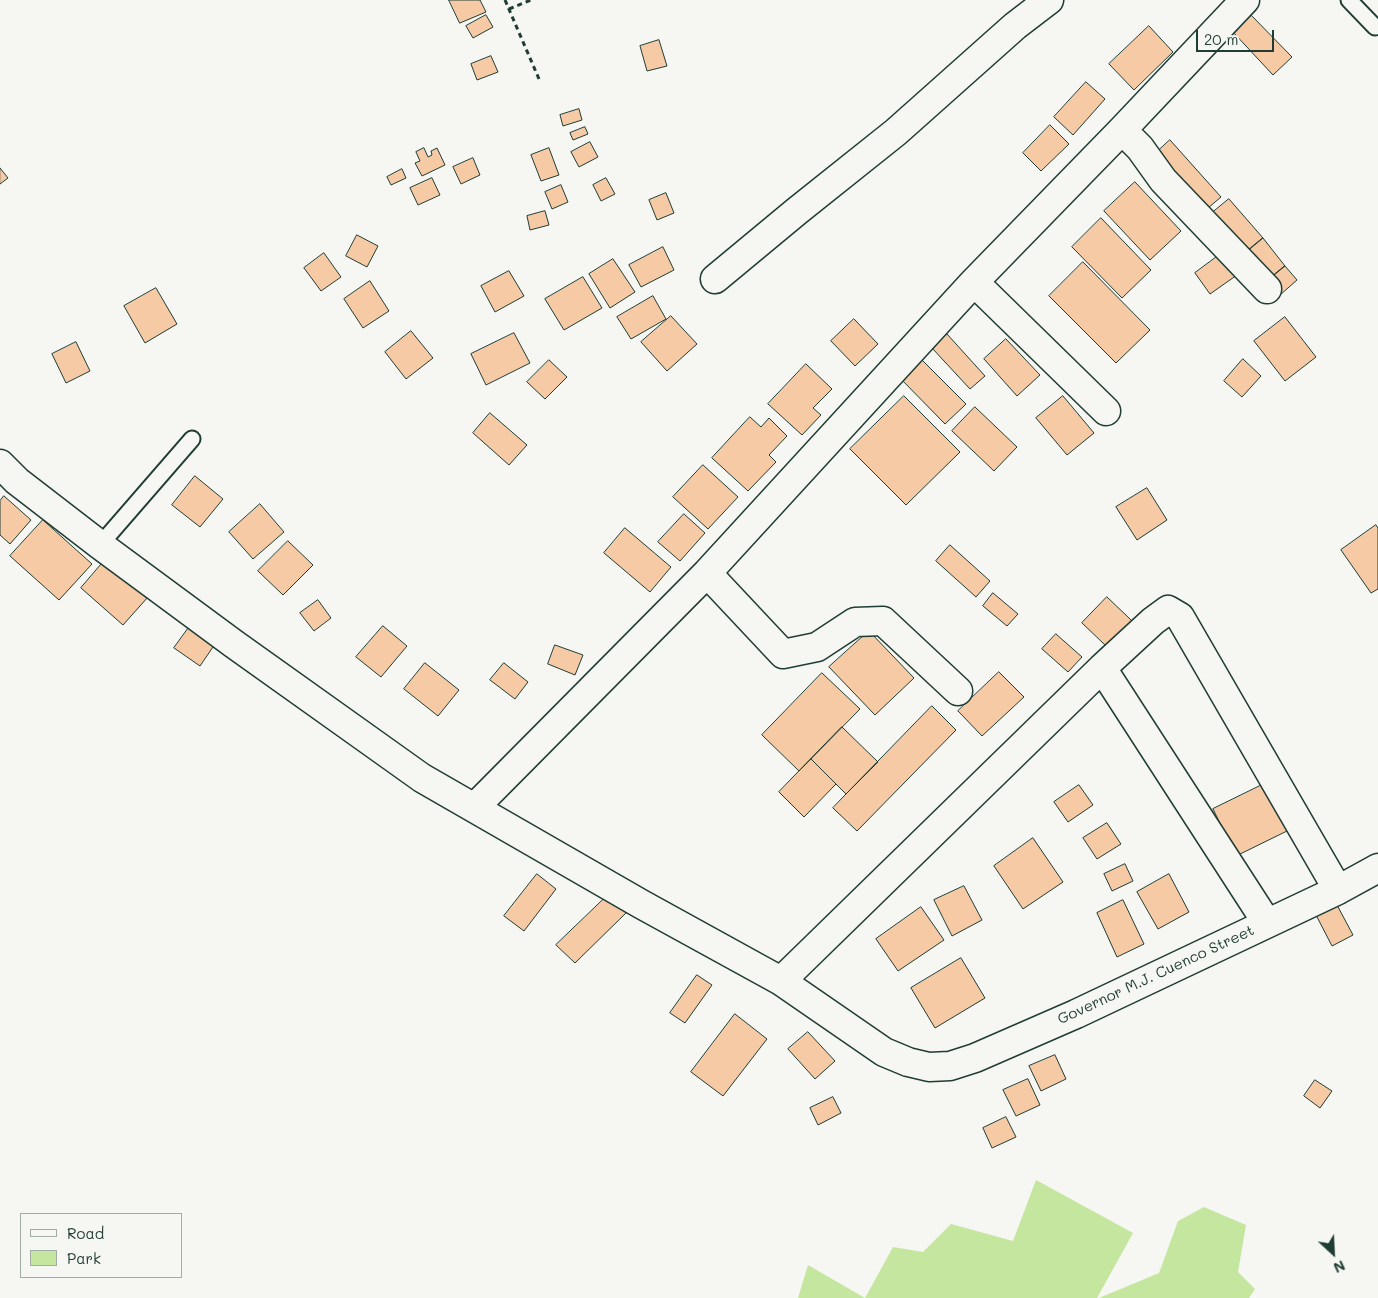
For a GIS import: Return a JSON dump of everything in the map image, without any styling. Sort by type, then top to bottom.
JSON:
[{"type":"street","points":[[715,279],[796,211],[896,132],[1015,26],[1049,0]]},
{"type":"street","points":[[475,807],[707,573],[974,282],[1122,130],[1233,4]]},
{"type":"street","points":[[1122,130],[1140,148],[1163,180],[1267,289]]},
{"type":"street","points":[[974,282],[1106,411]]},
{"type":"street","name":"Governor M.J. Cuenco Street","points":[[0,464],[16,482],[100,545],[234,644],[422,778],[641,904],[781,981],[884,1052],[908,1062],[929,1067],[950,1066],[975,1058],[1076,1014],[1338,890],[1378,868]]},
{"type":"street","points":[[707,573],[783,654],[817,647],[855,622],[883,622],[958,691]]},
{"type":"street","points":[[781,981],[1102,668],[1153,621],[1168,610],[1180,617],[1338,890]]},
{"type":"street","points":[[1102,668],[1266,923]]},
{"type":"lane","points":[[1349,0],[1375,27]]},
{"type":"lane","points":[[100,545],[192,439]]},
{"type":"path","points":[[505,0],[539,80]]},
{"type":"path","points":[[509,9],[531,0]]},
{"type":"green space","points":[[1036,1180],[1133,1233],[1097,1298],[865,1298],[893,1247],[923,1252],[951,1224],[1013,1241]]},
{"type":"green space","points":[[1204,1207],[1246,1225],[1238,1272],[1255,1289],[1249,1298],[1099,1298],[1159,1273],[1178,1221]]},
{"type":"green space","points":[[808,1265],[865,1298],[798,1298]]},
{"type":"building","points":[[449,0],[480,0],[486,12],[460,23]]},
{"type":"building","points":[[1250,14],[1292,57],[1273,75],[1232,31]]},
{"type":"building","points":[[486,15],[493,27],[473,38],[466,26]]},
{"type":"building","points":[[1149,26],[1173,52],[1134,90],[1109,64]]},
{"type":"building","points":[[659,40],[667,66],[647,71],[640,46]]},
{"type":"building","points":[[491,56],[498,72],[477,80],[471,64]]},
{"type":"building","points":[[1086,82],[1105,99],[1073,135],[1054,117]]},
{"type":"building","points":[[579,109],[582,120],[563,126],[560,115]]},
{"type":"building","points":[[1050,125],[1069,144],[1041,171],[1023,153]]},
{"type":"building","points":[[585,127],[588,134],[573,140],[570,133]]},
{"type":"building","points":[[1170,140],[1221,197],[1208,208],[1156,153]]},
{"type":"building","points":[[590,142],[598,157],[579,167],[571,152]]},
{"type":"building","points":[[424,148],[428,157],[432,155],[431,151],[437,148],[445,165],[422,176],[415,163],[420,161],[416,152]]},
{"type":"building","points":[[549,148],[559,175],[541,181],[531,155]]},
{"type":"building","points":[[473,158],[480,175],[461,184],[453,167]]},
{"type":"building","points":[[0,168],[8,178],[0,184]]},
{"type":"building","points":[[402,169],[406,178],[391,185],[387,177]]},
{"type":"building","points":[[432,178],[440,195],[418,205],[410,188]]},
{"type":"building","points":[[606,178],[615,194],[601,201],[593,185]]},
{"type":"building","points":[[1135,182],[1181,231],[1150,260],[1104,211]]},
{"type":"building","points":[[561,185],[568,202],[552,209],[545,192]]},
{"type":"building","points":[[666,193],[674,213],[657,220],[649,200]]},
{"type":"building","points":[[1229,199],[1263,238],[1245,253],[1212,213]]},
{"type":"building","points":[[545,211],[549,225],[530,230],[527,216]]},
{"type":"building","points":[[1101,218],[1151,270],[1122,298],[1072,247]]},
{"type":"building","points":[[357,235],[378,246],[367,267],[346,256]]},
{"type":"building","points":[[1263,238],[1285,266],[1268,280],[1245,253]]},
{"type":"building","points":[[663,247],[674,270],[641,287],[629,265]]},
{"type":"building","points":[[324,253],[341,277],[321,291],[304,268]]},
{"type":"building","points":[[1222,253],[1237,275],[1210,294],[1195,273]]},
{"type":"building","points":[[613,259],[635,292],[610,308],[589,274]]},
{"type":"building","points":[[1083,262],[1150,330],[1116,363],[1049,296]]},
{"type":"building","points":[[1285,266],[1297,280],[1280,295],[1268,280]]},
{"type":"building","points":[[509,271],[524,296],[495,312],[481,286]]},
{"type":"building","points":[[583,277],[602,308],[564,330],[545,299]]},
{"type":"building","points":[[370,281],[389,311],[363,328],[344,299]]},
{"type":"building","points":[[156,288],[177,324],[145,343],[124,306]]},
{"type":"building","points":[[653,296],[666,319],[631,339],[617,317]]},
{"type":"building","points":[[671,316],[697,344],[667,371],[641,342]]},
{"type":"building","points":[[1285,317],[1316,357],[1285,381],[1254,341]]},
{"type":"building","points":[[854,319],[878,344],[855,366],[831,341]]},
{"type":"building","points":[[411,331],[433,358],[406,379],[385,352]]},
{"type":"building","points":[[514,333],[530,363],[486,385],[471,354]]},
{"type":"building","points":[[947,334],[985,376],[970,389],[932,348]]},
{"type":"building","points":[[1006,339],[1040,375],[1017,396],[984,359]]},
{"type":"building","points":[[76,342],[90,371],[66,383],[52,354]]},
{"type":"building","points":[[921,359],[966,404],[945,424],[901,379]]},
{"type":"building","points":[[1243,359],[1261,376],[1242,397],[1224,381]]},
{"type":"building","points":[[549,360],[567,377],[545,399],[527,382]]},
{"type":"building","points":[[806,364],[832,389],[813,408],[821,415],[802,435],[768,404]]},
{"type":"building","points":[[904,396],[960,452],[906,505],[850,449]]},
{"type":"building","points":[[1063,396],[1094,433],[1067,455],[1036,418]]},
{"type":"building","points":[[975,407],[1017,447],[994,471],[952,431]]},
{"type":"building","points":[[490,413],[527,445],[509,465],[473,433]]},
{"type":"building","points":[[750,417],[761,427],[769,418],[787,436],[769,455],[776,462],[748,491],[712,458]]},
{"type":"building","points":[[703,465],[738,497],[708,529],[673,497]]},
{"type":"building","points":[[195,476],[223,499],[200,527],[172,505]]},
{"type":"building","points":[[1147,488],[1167,520],[1137,540],[1116,507]]},
{"type":"building","points":[[4,496],[31,520],[10,544],[0,535],[0,501]]},
{"type":"building","points":[[260,504],[284,532],[253,559],[229,532]]},
{"type":"building","points":[[684,514],[705,533],[680,561],[658,542]]},
{"type":"building","points":[[43,520],[92,564],[59,600],[10,556]]},
{"type":"building","points":[[1376,525],[1378,528],[1378,589],[1371,593],[1341,550]]},
{"type":"building","points":[[625,528],[671,567],[650,592],[604,553]]},
{"type":"building","points":[[288,541],[313,565],[283,595],[258,571]]},
{"type":"building","points":[[950,545],[990,581],[976,597],[936,561]]},
{"type":"building","points":[[105,560],[148,597],[123,625],[81,588]]},
{"type":"building","points":[[993,593],[1018,614],[1007,626],[983,606]]},
{"type":"building","points":[[1107,597],[1151,639],[1126,665],[1082,623]]},
{"type":"building","points":[[318,600],[331,618],[314,631],[300,613]]},
{"type":"building","points":[[190,626],[215,644],[200,666],[174,648]]},
{"type":"building","points":[[383,626],[407,646],[381,677],[356,657]]},
{"type":"building","points":[[869,631],[914,678],[875,715],[829,667]]},
{"type":"building","points":[[1056,634],[1082,657],[1068,672],[1042,649]]},
{"type":"building","points":[[555,645],[583,655],[575,675],[548,664]]},
{"type":"building","points":[[425,663],[459,690],[438,716],[404,689]]},
{"type":"building","points":[[504,663],[528,682],[515,699],[490,680]]},
{"type":"building","points":[[999,672],[1024,697],[982,736],[958,711]]},
{"type":"building","points":[[822,673],[860,709],[799,771],[762,735]]},
{"type":"building","points":[[932,706],[956,730],[857,831],[833,808]]},
{"type":"building","points":[[842,727],[878,762],[846,794],[811,759]]},
{"type":"building","points":[[811,759],[836,784],[804,817],[779,792]]},
{"type":"building","points":[[1264,784],[1287,831],[1236,856],[1213,809]]},
{"type":"building","points":[[1079,785],[1093,805],[1068,822],[1054,802]]},
{"type":"building","points":[[1107,823],[1121,844],[1097,859],[1083,838]]},
{"type":"building","points":[[1033,838],[1063,882],[1023,909],[994,866]]},
{"type":"building","points":[[1125,864],[1133,881],[1112,891],[1104,874]]},
{"type":"building","points":[[537,874],[556,889],[524,931],[504,916]]},
{"type":"building","points":[[1169,874],[1189,912],[1158,929],[1137,892]]},
{"type":"building","points":[[964,886],[982,920],[952,936],[934,900]]},
{"type":"building","points":[[608,895],[626,913],[575,963],[556,945]]},
{"type":"building","points":[[1123,900],[1144,944],[1117,957],[1097,913]]},
{"type":"building","points":[[1337,905],[1353,935],[1332,946],[1316,915]]},
{"type":"building","points":[[921,907],[944,940],[898,971],[876,939]]},
{"type":"building","points":[[961,958],[985,998],[935,1028],[911,988]]},
{"type":"building","points":[[697,975],[712,985],[685,1023],[670,1013]]},
{"type":"building","points":[[735,1014],[767,1039],[723,1096],[691,1072]]},
{"type":"building","points":[[808,1032],[835,1061],[815,1079],[788,1049]]},
{"type":"building","points":[[1055,1055],[1066,1079],[1041,1091],[1029,1066]]},
{"type":"building","points":[[1028,1079],[1040,1105],[1016,1116],[1003,1090]]},
{"type":"building","points":[[1315,1080],[1332,1091],[1320,1108],[1304,1096]]},
{"type":"building","points":[[833,1097],[841,1113],[818,1125],[810,1108]]},
{"type":"building","points":[[1006,1117],[1016,1137],[992,1148],[983,1128]]}]
